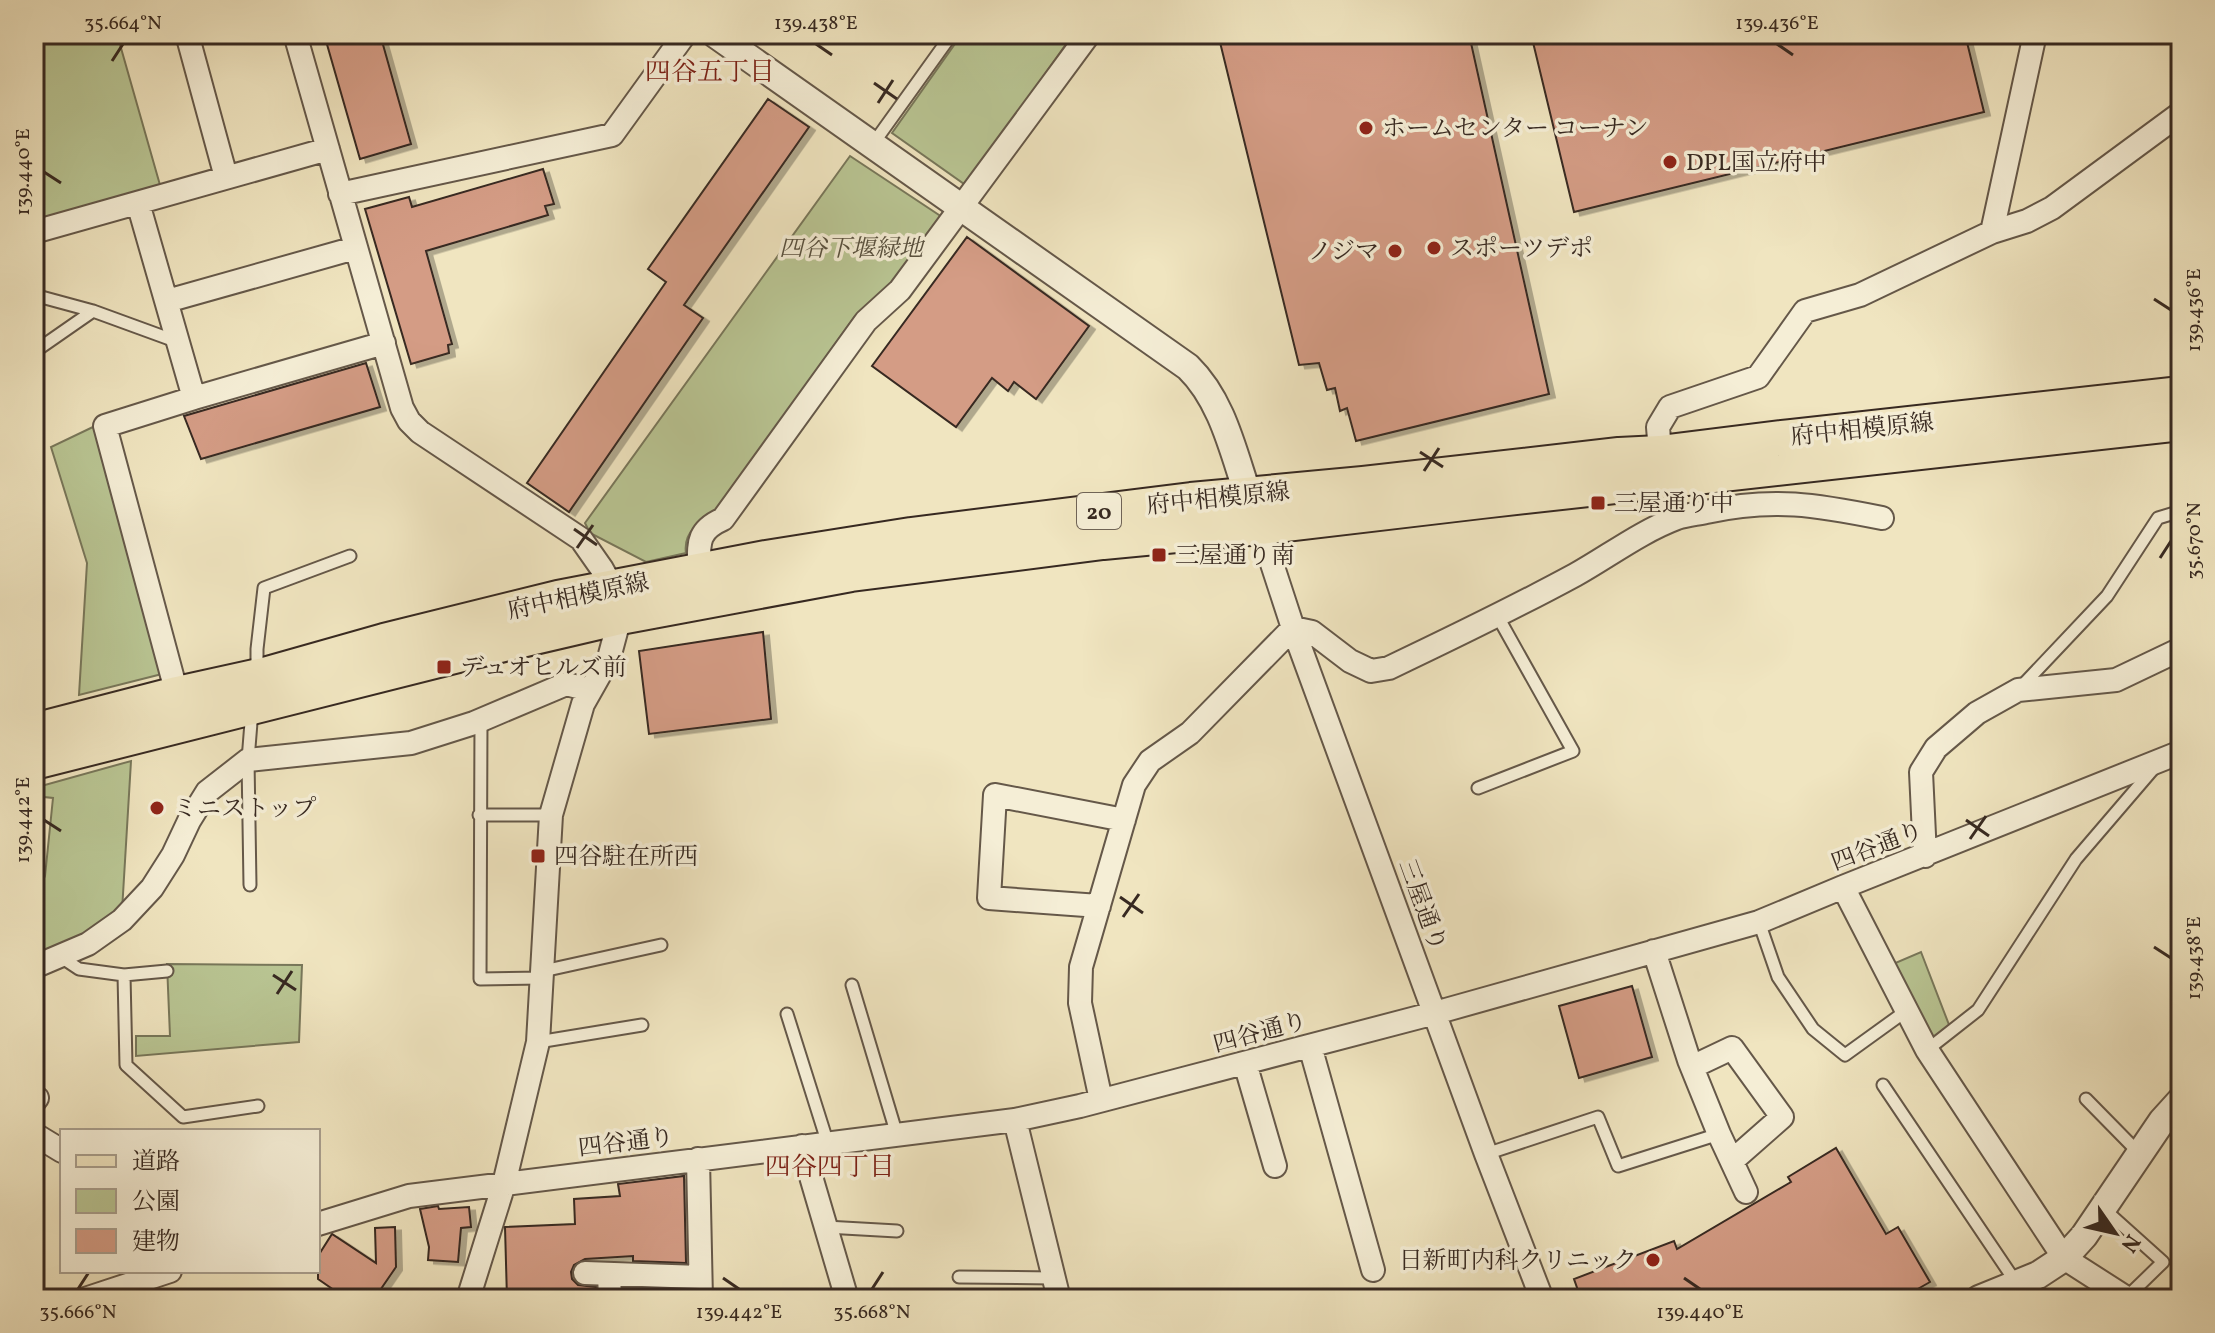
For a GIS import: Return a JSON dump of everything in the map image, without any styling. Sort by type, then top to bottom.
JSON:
[{"type":"main road","name":"府中相模原線","points":[[616,602],[699,571],[911,535],[1247,494],[1619,455],[1661,467],[1774,438],[2181,394]]},
{"type":"main road","name":"府中相模原線","points":[[34,762],[261,690],[384,641],[558,598],[616,602],[1103,542],[1260,527],[1661,467],[2181,423]]},
{"type":"main road","name":"府中相模原線","points":[[34,731],[177,694],[261,690]]},
{"type":"street","points":[[187,34],[226,177]]},
{"type":"street","points":[[295,34],[402,408],[409,421],[451,455],[581,539],[602,569],[616,602],[609,658],[583,704],[551,815],[538,1042],[504,1184],[468,1299]]},
{"type":"street","points":[[340,194],[612,135],[685,34]]},
{"type":"street","points":[[715,34],[1153,341],[1200,378],[1220,414],[1260,527]]},
{"type":"street","points":[[699,571],[699,539],[710,525],[723,519],[866,321],[900,290],[1089,34]]},
{"type":"street","points":[[1992,232],[2035,34]]},
{"type":"street","points":[[1661,467],[1658,427],[1670,407],[1758,377],[1805,311],[1860,295],[1992,232],[2027,221],[2052,208],[2181,113]]},
{"type":"street","points":[[34,232],[328,149]]},
{"type":"street","points":[[138,203],[194,398]]},
{"type":"street","points":[[167,301],[355,248]]},
{"type":"street","points":[[177,694],[105,426],[384,343]]},
{"type":"street","points":[[1101,1100],[1080,1003],[1081,967],[1134,785],[1150,761],[1190,733],[1293,628],[1312,632],[1350,661],[1371,671],[1389,668],[1498,617],[1580,572],[1628,541],[1678,518],[1727,507],[1772,503],[1814,505],[1882,518]]},
{"type":"street","name":"三屋通り","points":[[1260,527],[1293,628],[1542,1299]]},
{"type":"street","points":[[1925,856],[1921,772],[1936,748],[1977,713],[2018,690],[2116,680],[2181,649]]},
{"type":"street","points":[[34,967],[88,944],[122,920],[152,888],[207,792],[248,760],[411,743],[481,720],[566,684],[590,690]]},
{"type":"street","name":"四谷通り","points":[[320,1223],[409,1196],[1015,1120],[1101,1100],[1435,1013],[1759,922],[2181,752]]},
{"type":"street","points":[[1099,906],[989,898],[995,795],[1124,820]]},
{"type":"street","points":[[1843,887],[1927,1050],[2064,1258],[2127,1298]]},
{"type":"street","points":[[1654,951],[1692,1067],[1746,1192]]},
{"type":"street","points":[[1310,1046],[1373,1270]]},
{"type":"street","points":[[1692,1067],[1732,1048],[1782,1117],[1732,1161]]},
{"type":"street","points":[[1245,1063],[1275,1166]]},
{"type":"street","points":[[34,1096],[37,1098],[34,1102]]},
{"type":"street","points":[[1979,1299],[2038,1275],[2064,1258],[2084,1236],[2162,1121],[2181,1100]]},
{"type":"street","points":[[1015,1120],[1056,1289]]},
{"type":"street","points":[[34,1134],[60,1150]]},
{"type":"street","points":[[802,1146],[847,1299]]},
{"type":"street","points":[[585,1273],[700,1288],[698,1159]]},
{"type":"street","points":[[85,1299],[164,1273]]},
{"type":"street","points":[[609,1274],[610,1299]]},
{"type":"lane","points":[[872,146],[952,34]]},
{"type":"lane","points":[[34,295],[93,311],[179,343]]},
{"type":"lane","points":[[34,352],[93,311]]},
{"type":"lane","points":[[2018,690],[2107,596],[2158,518],[2181,511]]},
{"type":"lane","points":[[250,885],[248,760],[261,690],[257,649],[264,588],[350,556]]},
{"type":"lane","points":[[1478,788],[1573,751],[1498,617]]},
{"type":"lane","points":[[481,720],[480,979],[542,975],[661,945]]},
{"type":"lane","points":[[1927,1050],[1978,1010],[2076,859],[2160,762]]},
{"type":"lane","points":[[479,815],[551,815]]},
{"type":"lane","points":[[1759,922],[1778,977],[1813,1029],[1845,1055],[1906,1011]]},
{"type":"lane","points":[[59,956],[79,969],[124,975],[167,971]]},
{"type":"lane","points":[[124,975],[126,1065],[183,1117],[258,1106]]},
{"type":"lane","points":[[852,985],[897,1135]]},
{"type":"lane","points":[[787,1014],[828,1144]]},
{"type":"lane","points":[[538,1042],[642,1025]]},
{"type":"lane","points":[[1883,1085],[2017,1285]]},
{"type":"lane","points":[[2086,1099],[2140,1153]]},
{"type":"lane","points":[[1486,1154],[1598,1117],[1618,1166],[1719,1134]]},
{"type":"lane","points":[[2103,1208],[2163,1262],[2127,1298]]},
{"type":"lane","points":[[826,1227],[897,1231]]},
{"type":"lane","points":[[959,1277],[1056,1289]]},
{"type":"green space","points":[[34,34],[117,34],[160,185],[34,222]]},
{"type":"green space","name":"四谷下堰緑地","points":[[962,34],[1073,34],[967,186],[892,133]]},
{"type":"green space","name":"四谷下堰緑地","points":[[850,156],[942,217],[892,287],[855,316],[715,513],[690,533],[686,553],[646,562],[590,533],[585,523]]},
{"type":"green space","points":[[95,426],[162,674],[79,695],[87,563],[51,447]]},
{"type":"green space","points":[[131,761],[122,911],[84,940],[34,961],[34,901],[45,876],[53,798],[34,796],[34,788]]},
{"type":"green space","points":[[1921,952],[1951,1030],[1927,1047],[1886,967]]},
{"type":"green space","points":[[167,964],[302,965],[299,1042],[136,1056],[136,1036],[170,1036]]},
{"type":"building","points":[[324,34],[380,34],[411,144],[360,159]]},
{"type":"building","points":[[1218,34],[1469,34],[1549,394],[1356,441],[1347,408],[1340,411],[1335,388],[1327,390],[1319,363],[1299,365]]},
{"type":"building","name":"DPL国立府中","points":[[1531,34],[1965,34],[1984,112],[1574,212]]},
{"type":"building","points":[[768,99],[809,127],[684,305],[703,318],[569,512],[527,483],[666,282],[648,269]]},
{"type":"building","points":[[543,169],[554,204],[545,206],[548,215],[426,251],[452,344],[448,345],[449,353],[411,364],[365,209],[409,197],[412,207]]},
{"type":"building","points":[[967,237],[1089,326],[1036,399],[1014,382],[1008,391],[992,378],[956,427],[872,366]]},
{"type":"building","points":[[366,363],[380,407],[201,459],[184,416]]},
{"type":"building","points":[[763,632],[771,719],[649,734],[639,651]]},
{"type":"building","points":[[1632,986],[1652,1057],[1579,1078],[1559,1006]]},
{"type":"building","points":[[1836,1148],[1886,1234],[1898,1227],[1930,1282],[1900,1299],[1581,1299],[1574,1279],[1674,1241],[1677,1249],[1791,1182],[1788,1177]]},
{"type":"building","points":[[684,1176],[686,1263],[633,1261],[633,1256],[585,1259],[574,1265],[572,1279],[578,1285],[596,1287],[596,1298],[507,1299],[505,1227],[575,1224],[574,1199],[620,1196],[618,1184]]},
{"type":"building","points":[[438,1206],[439,1209],[469,1207],[471,1227],[461,1228],[458,1262],[428,1260],[429,1247],[420,1209]]},
{"type":"building","points":[[395,1227],[396,1267],[374,1299],[347,1299],[318,1279],[320,1253],[332,1234],[376,1263],[375,1228]]},
{"type":"building","points":[[633,1289],[687,1291],[687,1299],[634,1299]]},
{"type":"place","name":"ホームセンター コーナン","points":[[1366,128]]},
{"type":"place","name":"DPL国立府中","points":[[1670,162]]},
{"type":"place","name":"スポーツデポ","points":[[1434,248]]},
{"type":"place","name":"ノジマ","points":[[1395,251]]},
{"type":"place","name":"三屋通り中","points":[[1598,503]]},
{"type":"place","name":"三屋通り南","points":[[1159,555]]},
{"type":"place","name":"デュオヒルズ前","points":[[444,667]]},
{"type":"place","name":"ミニストップ","points":[[157,808]]},
{"type":"place","name":"四谷駐在所西","points":[[538,856]]},
{"type":"place","name":"日新町内科クリニック","points":[[1653,1260]]},
{"type":"district","name":"四谷五丁目","points":[[710,71]]},
{"type":"district","name":"四谷四丁目","points":[[830,1166]]}]
